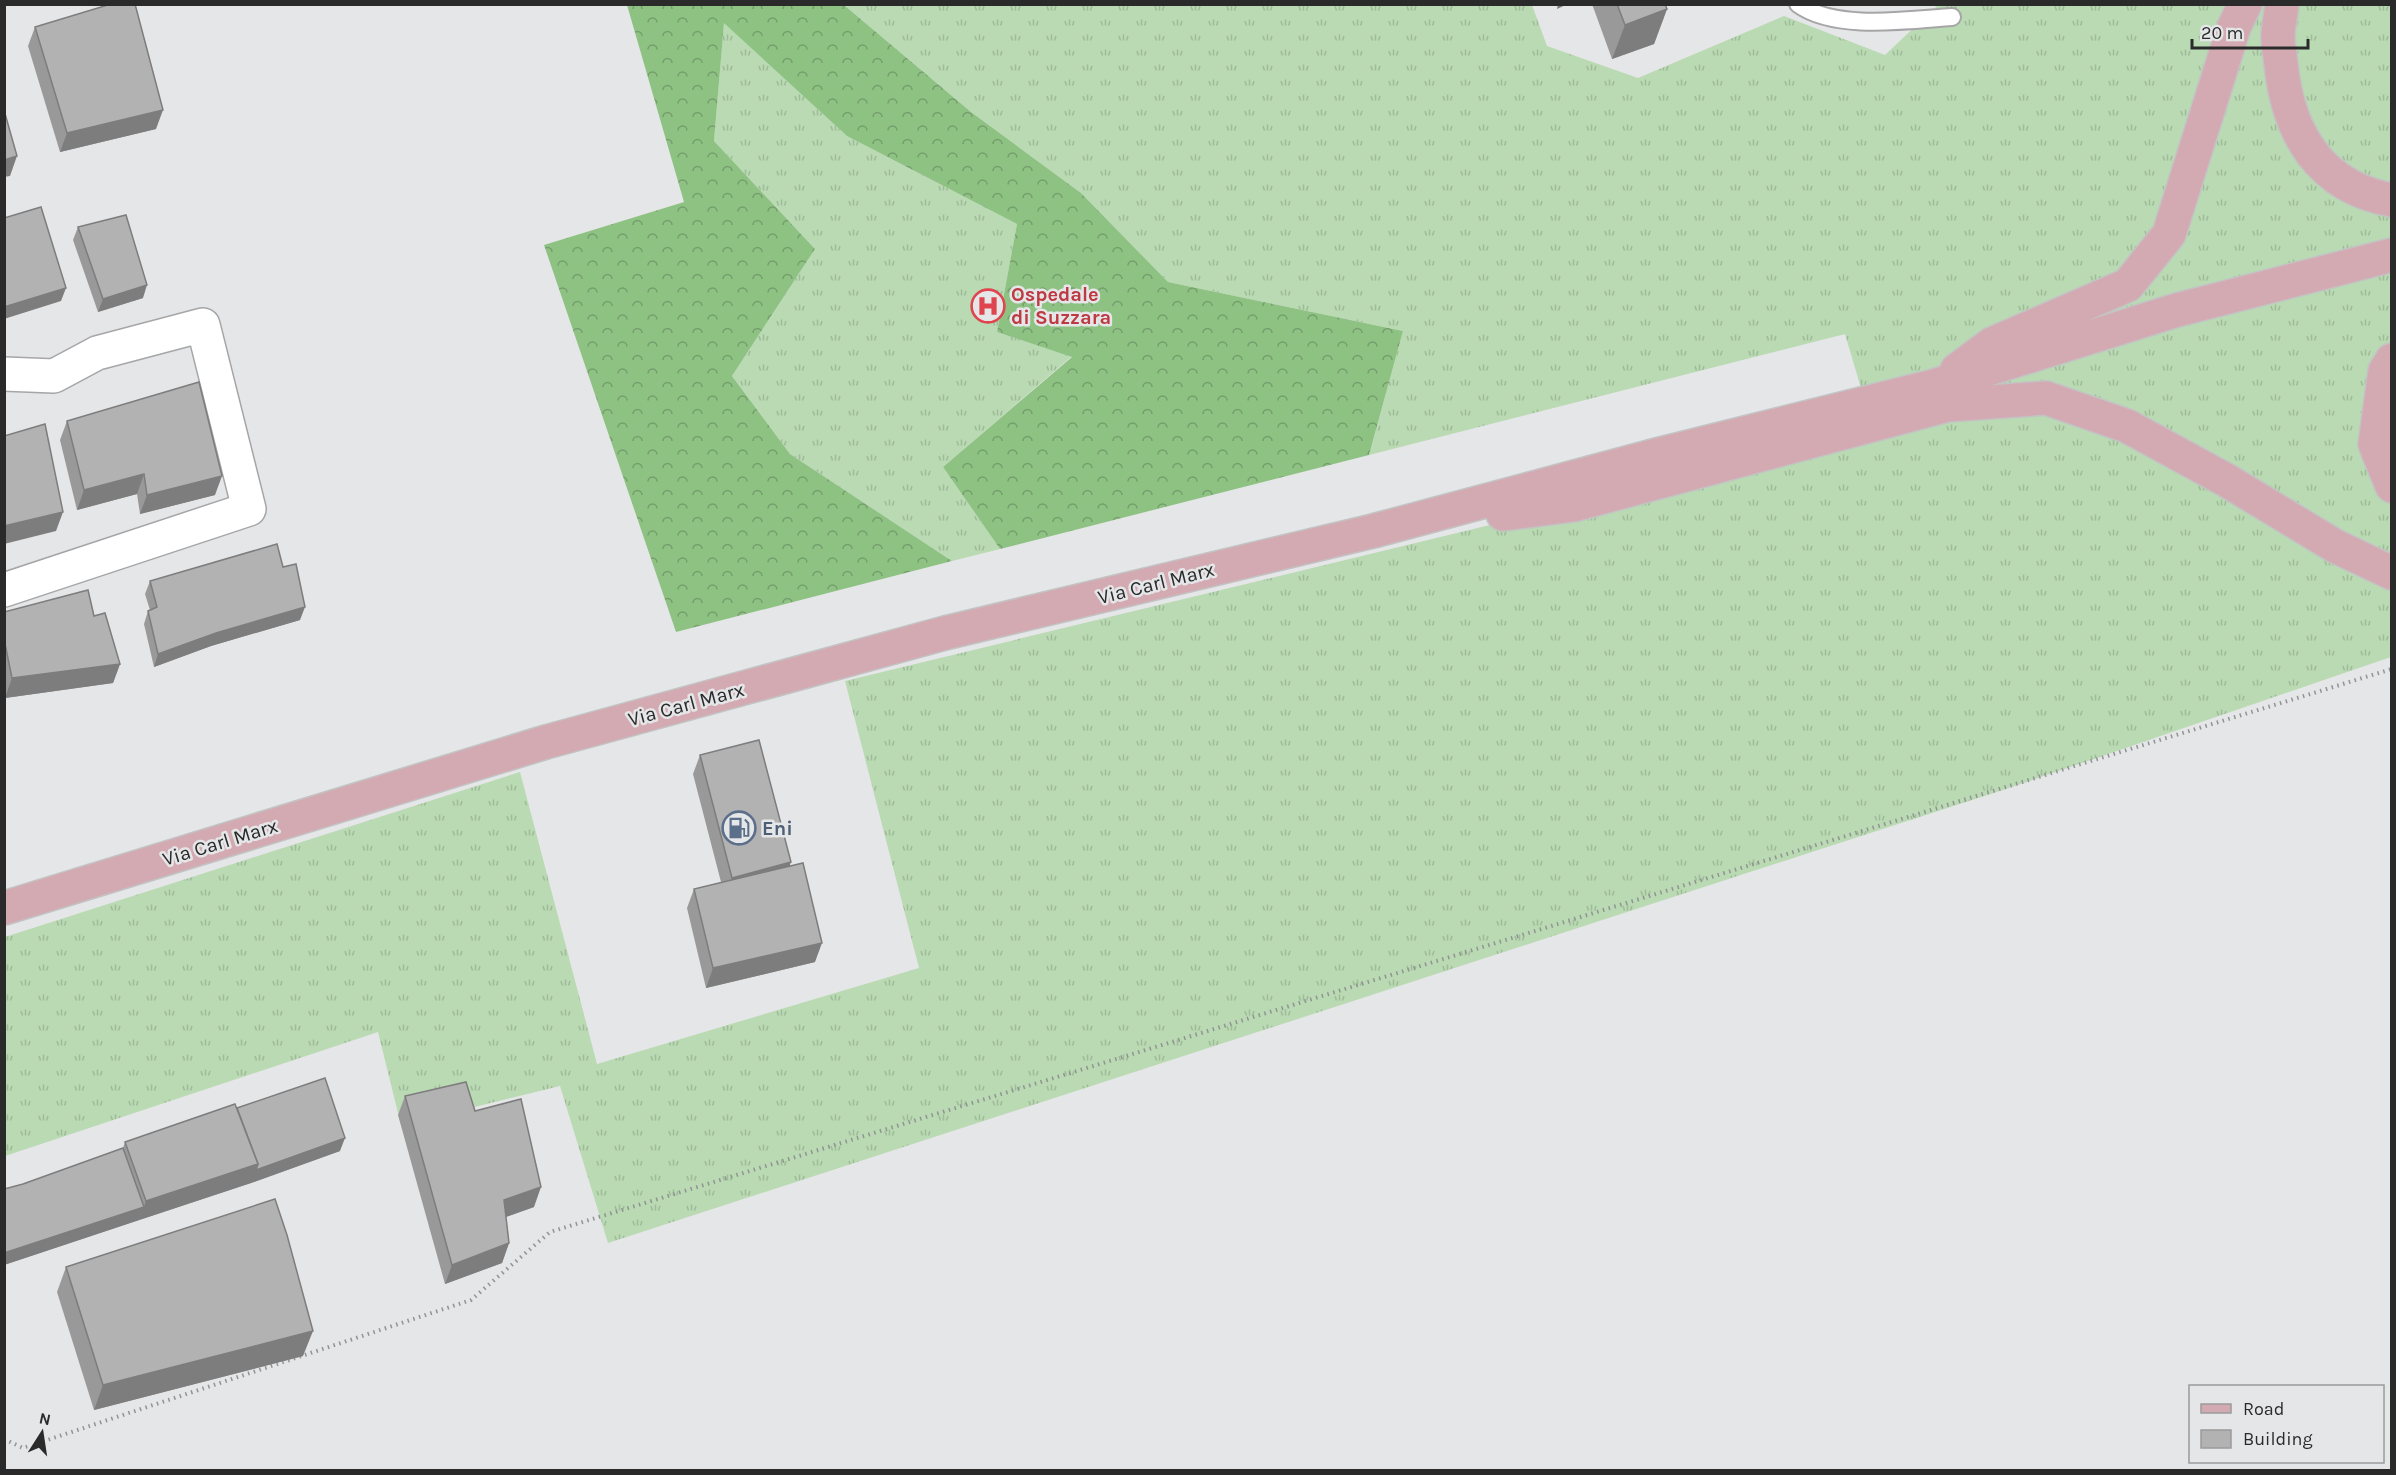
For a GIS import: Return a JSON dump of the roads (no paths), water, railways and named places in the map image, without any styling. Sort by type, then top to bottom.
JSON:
[{"type":"main road","points":[[1934,386],[1992,344],[2128,285],[2169,234],[2234,27],[2245,4]]},
{"type":"main road","points":[[2282,4],[2278,37],[2282,79],[2292,119],[2301,137],[2311,154],[2336,177],[2370,196],[2391,200]]},
{"type":"main road","points":[[1373,531],[1657,455],[1934,386],[2177,310],[2391,255]]},
{"type":"main road","points":[[2391,360],[2385,371],[2375,444],[2391,486]]},
{"type":"main road","points":[[1373,531],[1573,505],[1947,405],[2046,398],[2127,426],[2226,480],[2335,546],[2391,573]]},
{"type":"main road","name":"Via Carl Marx","points":[[5,908],[546,742],[945,633],[1373,531]]},
{"type":"street","points":[[4,374],[54,376],[98,353],[203,325],[249,509],[4,590]]},
{"type":"lane","points":[[1798,4],[1806,10],[1852,20],[1885,21],[1952,17]]},
{"type":"place","name":"Ospedale di Suzzara","points":[[988,306]]},
{"type":"place","name":"Eni","points":[[739,828]]}]
